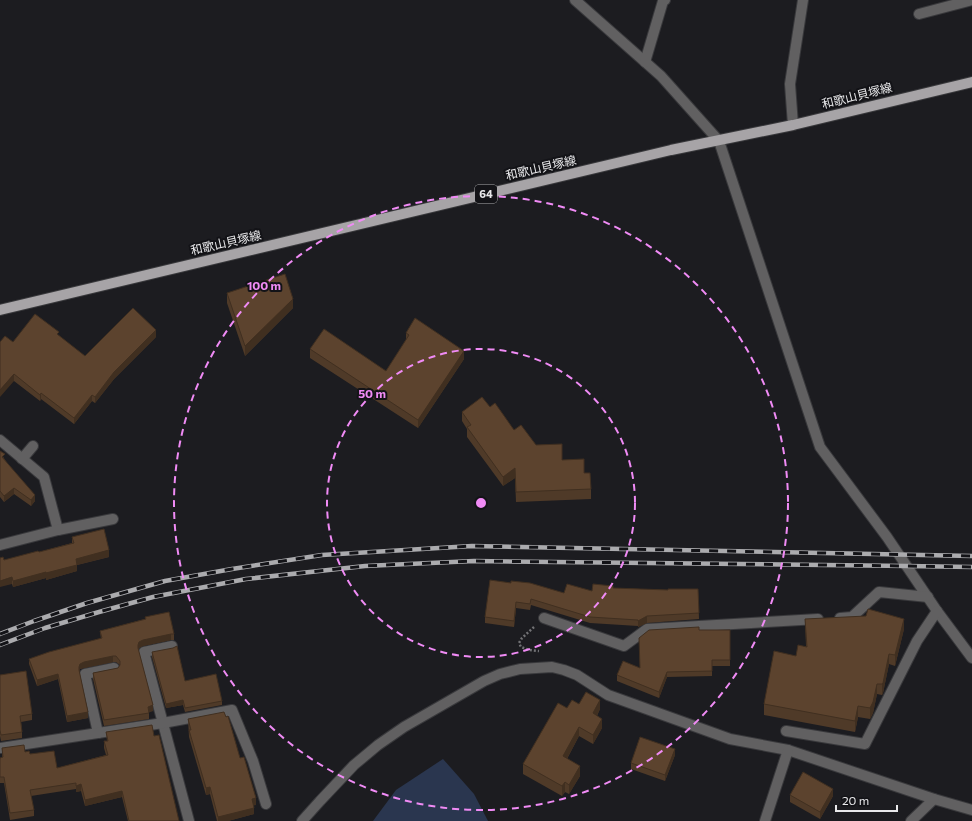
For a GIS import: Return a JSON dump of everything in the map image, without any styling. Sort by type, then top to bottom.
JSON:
[{"type":"main road","name":"和歌山貝塚線","points":[[0,310],[656,154],[793,125],[972,82]]},
{"type":"street","points":[[575,0],[661,76],[719,141],[820,447],[887,537],[937,611],[972,658]]},
{"type":"street","points":[[645,62],[664,0]]},
{"type":"street","points":[[793,125],[790,84],[802,0]]},
{"type":"street","points":[[919,14],[972,0]]},
{"type":"street","points":[[0,440],[44,477],[58,530]]},
{"type":"street","points":[[22,459],[33,446]]},
{"type":"street","points":[[0,545],[58,530],[113,519]]},
{"type":"street","points":[[544,618],[624,646],[647,629],[852,617],[879,592],[928,597]]},
{"type":"street","points":[[786,731],[865,744],[917,641],[937,611]]},
{"type":"street","points":[[172,646],[144,652],[188,821]]},
{"type":"street","points":[[302,821],[354,765],[378,745],[404,727],[484,681],[500,674],[520,669],[552,667],[577,675],[608,695],[730,739],[788,750],[934,799],[972,810]]},
{"type":"street","points":[[98,733],[85,674],[114,668]]},
{"type":"street","points":[[0,748],[163,724],[232,710],[253,761],[266,804]]},
{"type":"street","points":[[765,821],[788,750]]},
{"type":"street","points":[[910,821],[934,799]]},
{"type":"path","points":[[541,651],[529,650],[521,647],[519,643],[522,638],[544,618]]},
{"type":"water","points":[[443,759],[474,794],[488,821],[373,821],[396,790]]},
{"type":"building","points":[[285,274],[293,299],[245,346],[227,293]]},
{"type":"building","points":[[133,308],[156,330],[114,372],[95,397],[92,395],[74,418],[41,393],[40,395],[14,374],[0,390],[0,342],[5,336],[13,342],[35,314],[59,332],[57,334],[85,356]]},
{"type":"building","points":[[415,318],[464,351],[418,420],[310,349],[324,329],[386,371],[409,335],[406,333]]},
{"type":"building","points":[[482,397],[490,407],[495,403],[514,430],[521,425],[536,445],[562,444],[562,460],[584,459],[584,473],[590,473],[591,489],[516,492],[515,468],[503,477],[467,427],[471,425],[462,412]]},
{"type":"building","points":[[0,451],[5,454],[2,457],[35,495],[31,500],[14,488],[4,496],[0,491]]},
{"type":"building","points":[[104,529],[109,550],[76,559],[77,565],[13,581],[12,577],[0,581],[0,558],[3,557],[4,560],[74,543],[72,537]]},
{"type":"building","points":[[490,580],[511,583],[511,581],[530,583],[564,593],[567,584],[592,591],[593,584],[613,586],[613,588],[668,590],[698,589],[699,613],[647,616],[638,621],[590,617],[531,599],[530,604],[516,602],[514,621],[485,617]]},
{"type":"building","points":[[868,609],[904,619],[895,655],[889,654],[883,683],[877,684],[870,708],[858,706],[855,721],[764,704],[774,651],[796,656],[798,645],[807,647],[805,619],[866,616]]},
{"type":"building","points":[[169,612],[174,634],[143,640],[139,642],[138,645],[153,705],[148,707],[149,713],[104,720],[93,673],[118,668],[120,661],[116,656],[80,664],[79,670],[88,712],[67,716],[58,674],[37,680],[29,659],[102,638],[100,631],[146,619],[145,617]]},
{"type":"building","points":[[699,627],[699,630],[730,630],[730,660],[712,660],[712,671],[667,672],[659,692],[617,675],[623,661],[640,668],[639,638],[649,630]]},
{"type":"building","points":[[177,646],[185,681],[216,674],[222,701],[185,708],[183,700],[166,704],[152,652]]},
{"type":"building","points":[[26,671],[32,714],[20,716],[22,732],[1,735],[0,675]]},
{"type":"building","points":[[586,692],[600,700],[593,713],[602,719],[593,735],[579,727],[563,756],[580,766],[569,785],[565,782],[562,786],[523,764],[558,703],[567,708],[572,700],[579,704]]},
{"type":"building","points":[[224,712],[226,717],[228,716],[240,758],[244,757],[256,798],[252,799],[254,808],[218,817],[210,787],[206,788],[189,730],[191,730],[188,719]]},
{"type":"building","points":[[152,725],[154,736],[159,735],[179,821],[129,821],[122,791],[85,800],[81,784],[76,786],[76,783],[30,790],[34,810],[10,813],[4,777],[0,777],[0,758],[3,757],[2,748],[24,745],[25,752],[29,751],[30,754],[54,751],[57,768],[108,755],[104,741],[108,741],[106,732]]},
{"type":"building","points":[[640,737],[675,749],[665,775],[631,763]]},
{"type":"building","points":[[803,772],[833,789],[820,812],[790,795]]},
{"type":"railway","points":[[0,634],[87,603],[165,581],[322,555],[472,546],[972,556]]},
{"type":"railway","points":[[0,645],[45,628],[153,597],[246,579],[365,566],[474,561],[972,567]]}]
